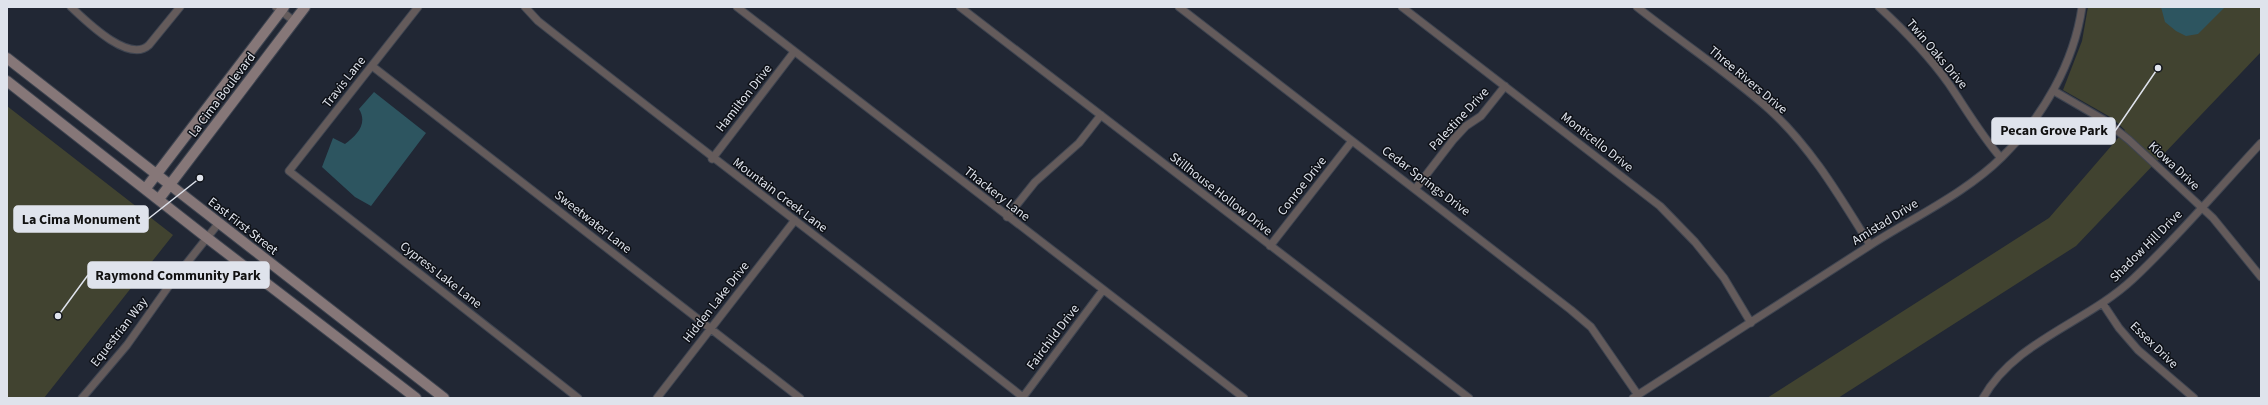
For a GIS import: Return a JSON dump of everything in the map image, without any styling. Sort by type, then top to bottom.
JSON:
[{"type":"main road","name":"La Cima Boulevard","points":[[159,199],[306,7]]},
{"type":"main road","name":"La Cima Boulevard","points":[[146,188],[280,8]]},
{"type":"main road","name":"East First Street","points":[[7,58],[218,224],[444,398]]},
{"type":"main road","points":[[7,81],[146,188],[206,238],[416,398]]},
{"type":"street","points":[[71,7],[101,33],[126,49],[138,51],[149,45],[180,7]]},
{"type":"street","name":"Travis Lane","points":[[289,171],[418,7]]},
{"type":"street","name":"Mountain Creek Lane","points":[[525,7],[538,21],[712,159],[795,220],[1024,398]]},
{"type":"street","name":"Thackery Lane","points":[[737,7],[1006,217],[1244,398]]},
{"type":"street","name":"Stillhouse Hollow Drive","points":[[960,7],[1469,398]]},
{"type":"street","name":"Cedar Springs Drive","points":[[1179,7],[1552,293],[1591,327],[1636,396]]},
{"type":"street","name":"Monticello Drive","points":[[1402,7],[1660,206],[1695,242],[1724,278],[1751,322]]},
{"type":"street","name":"Three Rivers Drive","points":[[1637,7],[1728,77],[1774,115],[1798,140],[1829,180],[1870,245]]},
{"type":"street","name":"Twin Oaks Drive","points":[[1879,7],[1921,50],[1948,82],[1987,142],[2001,158]]},
{"type":"street","name":"Amistad Drive","points":[[1636,396],[1958,190],[2001,158],[2030,124],[2054,91],[2071,52],[2082,7]]},
{"type":"street","points":[[280,8],[294,21]]},
{"type":"street","name":"Hamilton Drive","points":[[712,159],[794,52]]},
{"type":"street","name":"Sweetwater Lane","points":[[372,66],[800,398]]},
{"type":"street","name":"Palestine Drive","points":[[1416,188],[1453,140],[1466,126],[1481,116],[1505,86]]},
{"type":"street","name":"Kiowa Drive","points":[[2054,91],[2104,120],[2201,208],[2227,234],[2261,277]]},
{"type":"street","points":[[1006,217],[1035,182],[1079,143],[1101,116]]},
{"type":"street","name":"Conroe Drive","points":[[1270,246],[1352,141]]},
{"type":"street","name":"Shadow Hill Drive","points":[[1983,398],[2004,368],[2023,352],[2103,304],[2133,279],[2261,143]]},
{"type":"street","name":"Cypress Lake Lane","points":[[289,171],[578,398]]},
{"type":"street","name":"Hidden Lake Drive","points":[[657,398],[795,220]]},
{"type":"street","name":"Equestrian Way","points":[[82,398],[127,345],[171,282],[218,224]]},
{"type":"street","name":"Fairchild Drive","points":[[1024,398],[1102,290]]},
{"type":"street","name":"Essex Drive","points":[[2103,304],[2119,328],[2138,350],[2194,398]]},
{"type":"green space","points":[[2088,7],[2261,7],[2261,52],[2076,246],[1838,398],[1767,398],[2049,218],[2125,130],[2112,118],[2063,90],[2082,41]]},
{"type":"green space","points":[[7,106],[173,235],[44,398],[7,398]]},
{"type":"water","points":[[2161,7],[2225,7],[2198,34],[2186,36],[2176,31],[2165,22]]},
{"type":"water","points":[[374,92],[426,133],[371,206],[355,197],[322,167],[333,138],[345,144],[354,137],[360,129],[362,120],[359,109]]},
{"type":"place","name":"Pecan Grove Park","points":[[2158,68]]},
{"type":"place","name":"La Cima Monument","points":[[200,178]]},
{"type":"place","name":"Raymond Community Park","points":[[58,316]]}]
